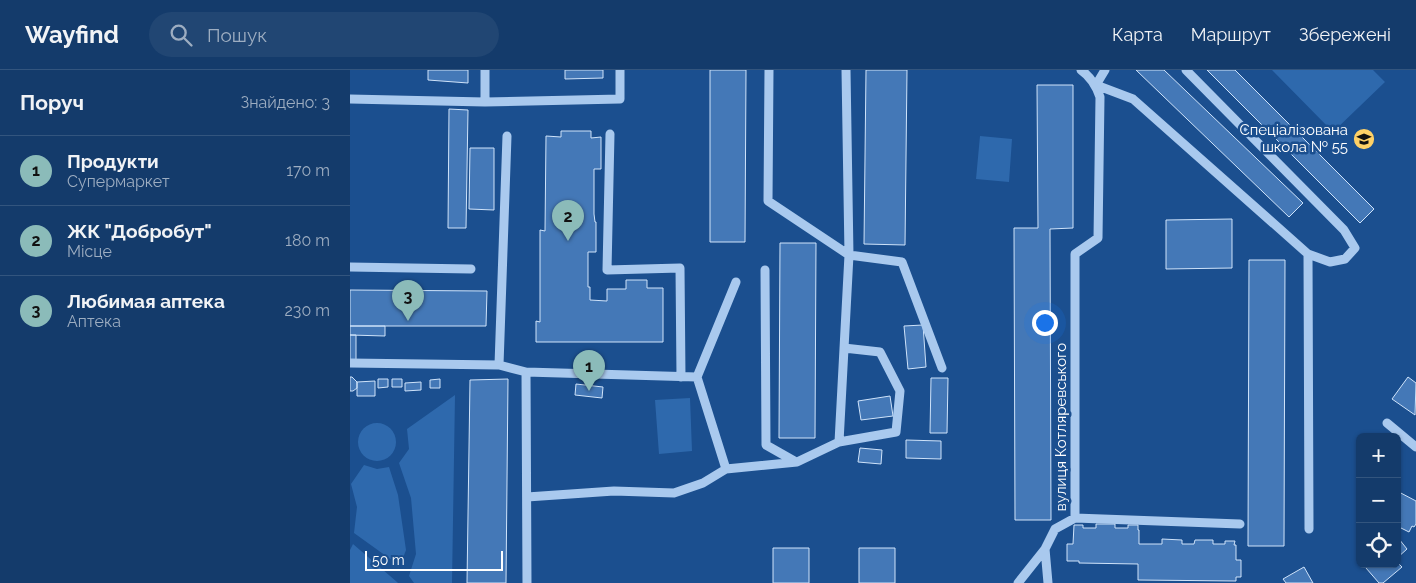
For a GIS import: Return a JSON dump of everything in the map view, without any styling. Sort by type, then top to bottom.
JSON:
[{"type":"street","points":[[485,70],[485,102]]},
{"type":"street","points":[[350,99],[485,102],[620,99],[620,70]]},
{"type":"street","points":[[769,70],[768,201],[849,255],[902,262],[942,368]]},
{"type":"street","points":[[839,442],[849,255],[846,70]]},
{"type":"street","points":[[1081,70],[1096,85],[1133,99],[1308,254],[1330,262],[1344,259],[1355,248],[1344,230],[1186,70]]},
{"type":"street","points":[[1096,85],[1105,70]]},
{"type":"street","name":"вулиця Котляревського","points":[[1018,583],[1045,549],[1055,530],[1075,518],[1075,254],[1098,238],[1100,97],[1096,85]]},
{"type":"street","points":[[610,134],[607,270],[680,268],[681,377]]},
{"type":"street","points":[[499,365],[507,136]]},
{"type":"street","points":[[1308,254],[1309,529]]},
{"type":"street","points":[[350,267],[471,269]]},
{"type":"street","points":[[765,270],[766,445],[797,462]]},
{"type":"street","points":[[726,468],[697,377],[736,282]]},
{"type":"street","points":[[527,497],[614,491],[674,493],[702,483],[726,468],[797,462],[839,442],[896,432],[900,391],[880,352],[844,348]]},
{"type":"street","points":[[350,363],[499,365],[526,372],[697,377]]},
{"type":"street","points":[[526,372],[527,583]]},
{"type":"street","points":[[1387,422],[1416,447]]},
{"type":"street","points":[[1075,518],[1240,524]]},
{"type":"street","points":[[1045,549],[1048,583]]},
{"type":"shaded area","points":[[1272,70],[1373,70],[1385,82],[1333,132]]},
{"type":"shaded area","points":[[980,136],[1012,139],[1009,182],[976,179]]},
{"type":"shaded area","points":[[455,395],[452,583],[414,583],[409,576],[416,554],[411,498],[399,463],[409,449],[407,429]]},
{"type":"shaded area","points":[[690,398],[692,451],[659,454],[655,400]]},
{"type":"shaded area","points":[[377,423],[391,428],[396,442],[391,456],[377,461],[363,456],[358,442],[363,428]]},
{"type":"shaded area","points":[[364,465],[377,469],[389,467],[398,495],[406,550],[400,566],[354,533],[357,507],[351,484]]},
{"type":"shaded area","points":[[353,544],[398,583],[350,583],[350,550]]},
{"type":"building","points":[[428,70],[468,70],[468,83],[428,80]]},
{"type":"building","points":[[565,70],[603,70],[603,78],[565,79]]},
{"type":"building","points":[[710,70],[746,70],[745,242],[710,242]]},
{"type":"building","points":[[866,70],[907,70],[905,245],[864,244]]},
{"type":"building","points":[[1136,70],[1164,70],[1303,203],[1289,217]]},
{"type":"building","points":[[1207,70],[1235,70],[1374,209],[1360,223]]},
{"type":"building","points":[[1037,85],[1073,85],[1073,228],[1050,229],[1051,520],[1015,520],[1014,228],[1038,228]]},
{"type":"building","points":[[449,109],[468,110],[466,228],[448,228]]},
{"type":"building","points":[[561,131],[591,131],[591,138],[601,137],[601,169],[594,169],[596,252],[588,252],[590,300],[607,301],[607,289],[626,289],[626,280],[647,280],[647,288],[663,288],[663,342],[536,342],[536,321],[540,322],[540,230],[545,231],[546,136],[561,137]]},
{"type":"building","points":[[470,148],[494,148],[494,210],[469,209]]},
{"type":"building","points":[[1232,219],[1232,268],[1166,269],[1166,220]]},
{"type":"building","points":[[780,243],[816,243],[815,438],[779,438]]},
{"type":"building","points":[[1249,260],[1285,260],[1284,546],[1248,546]]},
{"type":"building","points":[[350,290],[487,291],[486,326],[350,326]]},
{"type":"building","points":[[923,325],[926,367],[908,369],[904,326]]},
{"type":"building","points":[[350,326],[385,326],[385,336],[350,335]]},
{"type":"building","points":[[350,335],[356,335],[356,360],[350,360]]},
{"type":"building","points":[[350,377],[357,382],[357,388],[353,391],[350,391]]},
{"type":"building","points":[[1408,377],[1416,383],[1415,415],[1392,399]]},
{"type":"building","points":[[931,378],[948,378],[947,433],[930,433]]},
{"type":"building","points":[[378,379],[388,379],[388,387],[378,388]]},
{"type":"building","points":[[392,379],[402,379],[402,387],[392,387]]},
{"type":"building","points":[[440,379],[440,388],[430,388],[430,380]]},
{"type":"building","points":[[508,379],[506,583],[467,583],[470,380]]},
{"type":"building","points":[[375,381],[375,396],[357,396],[357,382]]},
{"type":"building","points":[[421,382],[421,390],[405,391],[405,383]]},
{"type":"building","points":[[576,384],[603,387],[602,398],[575,395]]},
{"type":"building","points":[[890,396],[893,416],[861,420],[858,401]]},
{"type":"building","points":[[906,440],[941,441],[941,459],[906,458]]},
{"type":"building","points":[[860,448],[882,450],[881,464],[858,462]]},
{"type":"building","points":[[1401,493],[1416,501],[1416,524],[1414,527],[1412,526],[1409,532],[1401,528]]},
{"type":"building","points":[[1096,524],[1115,524],[1115,528],[1128,528],[1128,525],[1138,525],[1139,544],[1162,544],[1162,539],[1182,540],[1182,544],[1194,544],[1195,540],[1213,540],[1213,544],[1225,544],[1225,541],[1235,541],[1236,560],[1241,560],[1241,577],[1236,577],[1236,581],[1138,580],[1138,564],[1067,561],[1067,544],[1073,544],[1074,525],[1083,525],[1083,528],[1096,528]]},
{"type":"building","points":[[1401,542],[1407,549],[1401,554]]},
{"type":"building","points":[[773,548],[809,548],[809,583],[773,583]]},
{"type":"building","points":[[859,548],[895,548],[895,583],[859,583]]},
{"type":"building","points":[[1304,567],[1313,583],[1286,583],[1283,579]]},
{"type":"building","points":[[1366,568],[1401,568],[1383,583],[1379,583]]},
{"type":"place","name":"Спеціалізована школа № 55","points":[[1364,139]]},
{"type":"place","name":"ЖК \"Добробут\"","points":[[568,241]]},
{"type":"place","name":"Любимая аптека","points":[[408,321]]},
{"type":"place","name":"Продукти","points":[[589,391]]}]
